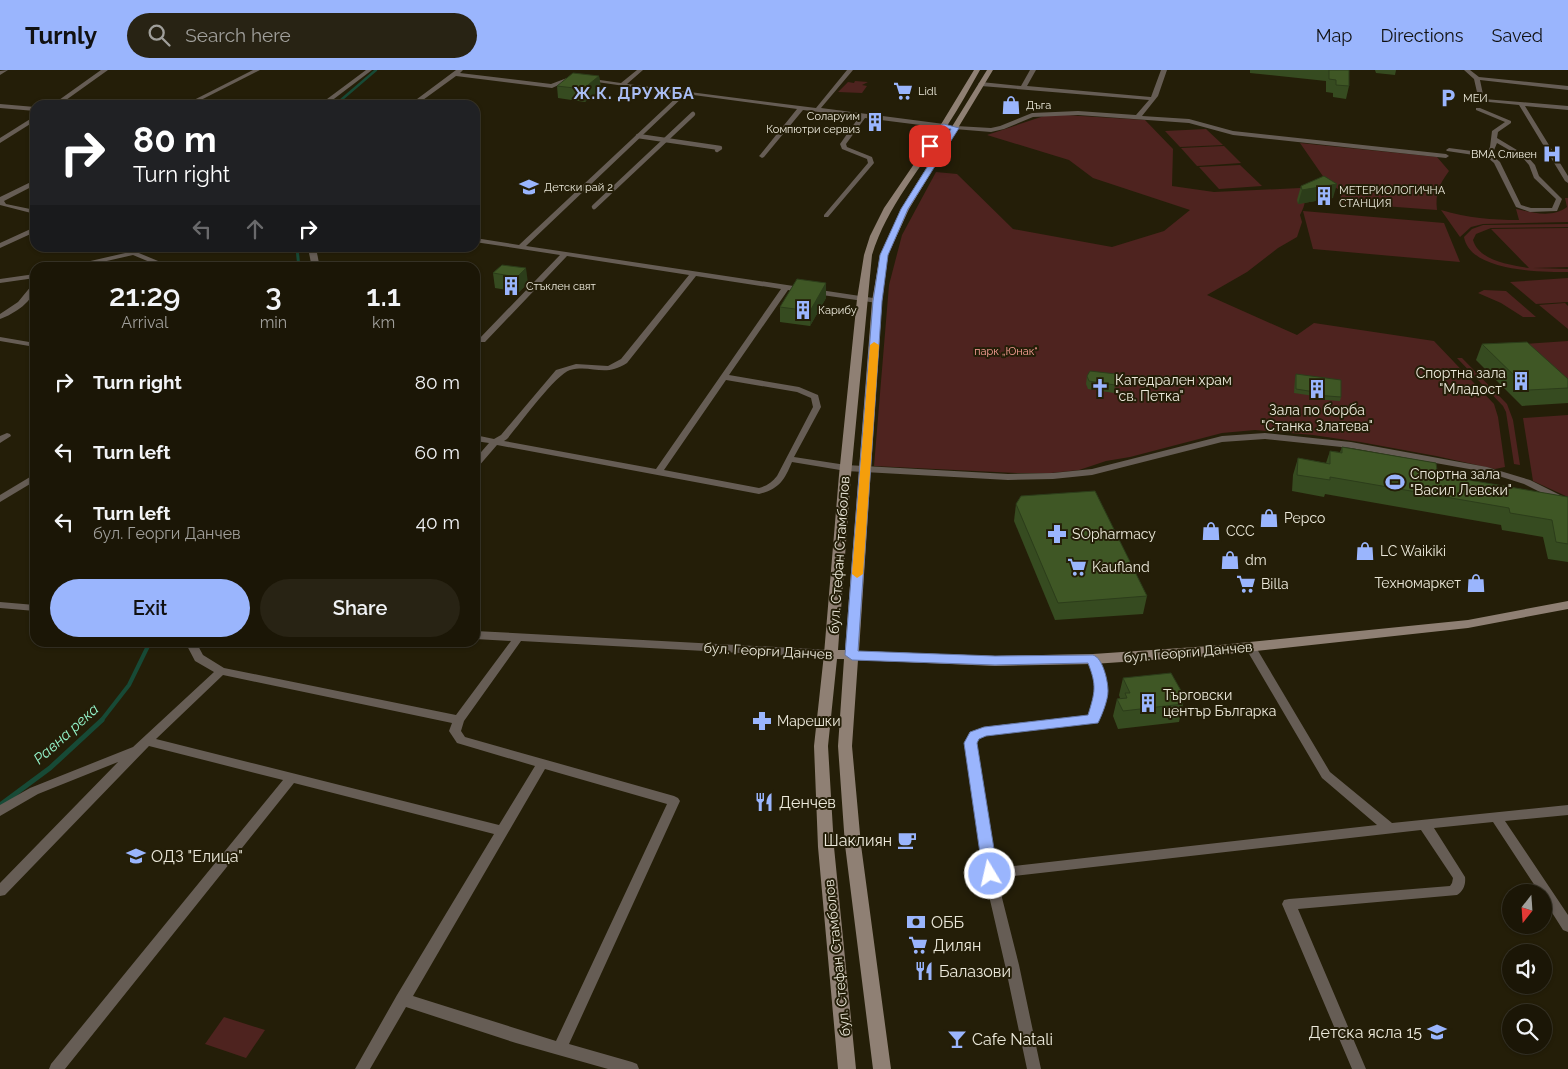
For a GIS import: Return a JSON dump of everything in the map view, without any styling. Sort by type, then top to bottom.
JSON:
[{"type":"main road","name":"бул. Стефан Стамболов","points":[[847,1069],[826,848],[821,746],[831,654],[862,299],[868,254],[874,236],[888,208],[944,126],[977,70]]},
{"type":"main road","name":"бул. Стефан Стамболов","points":[[882,1069],[853,845],[845,746],[877,301],[884,255],[905,209],[990,70]]},
{"type":"main road","points":[[944,126],[956,128]]},
{"type":"main road","name":"бул. Георги Данчев","points":[[831,654],[995,660],[1093,659],[1250,647],[1468,624],[1568,605]]},
{"type":"street","points":[[0,73],[5,70]]},
{"type":"street","points":[[62,100],[106,70]]},
{"type":"street","points":[[197,100],[257,70]]},
{"type":"street","points":[[329,100],[369,70]]},
{"type":"street","points":[[622,85],[640,70]]},
{"type":"street","points":[[817,110],[850,70]]},
{"type":"street","points":[[1023,88],[1033,70]]},
{"type":"street","points":[[1138,117],[1152,99],[1164,70]]},
{"type":"street","points":[[1467,70],[1477,78],[1568,88]]},
{"type":"street","points":[[419,100],[458,72],[550,86],[571,79],[944,126]]},
{"type":"street","points":[[1477,78],[1481,100],[1568,108]]},
{"type":"street","points":[[981,84],[1152,99]]},
{"type":"street","points":[[521,247],[684,93]]},
{"type":"street","points":[[1521,104],[1568,181]]},
{"type":"street","points":[[0,106],[30,109]]},
{"type":"street","points":[[762,156],[801,108]]},
{"type":"street","points":[[1478,109],[1509,122],[1495,131],[1493,147],[1489,155]]},
{"type":"street","points":[[956,128],[991,130],[1002,128],[1032,114],[1043,113],[1138,117],[1189,121],[1233,133],[1448,153],[1489,155],[1497,162],[1518,206],[1535,210],[1554,210],[1559,199],[1536,177],[1532,165],[1525,157],[1494,139]]},
{"type":"street","points":[[594,207],[692,114]]},
{"type":"street","points":[[826,216],[871,163],[870,158],[844,148],[843,144],[863,116]]},
{"type":"street","points":[[0,140],[30,121]]},
{"type":"street","points":[[638,136],[720,148],[717,150]]},
{"type":"street","points":[[30,185],[0,201],[4,205],[30,211]]},
{"type":"street","points":[[0,246],[30,231]]},
{"type":"street","points":[[480,241],[877,301]]},
{"type":"street","points":[[91,262],[134,253],[157,262]]},
{"type":"street","points":[[482,340],[566,254]]},
{"type":"street","points":[[480,459],[495,442],[504,437],[559,372],[579,366],[606,370],[616,368],[624,361],[694,273]]},
{"type":"street","points":[[0,281],[30,277]]},
{"type":"street","points":[[658,472],[786,287]]},
{"type":"street","points":[[0,317],[21,304],[30,294]]},
{"type":"street","points":[[0,339],[30,344]]},
{"type":"street","points":[[480,439],[760,491],[770,489],[776,485],[817,407],[815,397],[799,390],[725,377]]},
{"type":"street","points":[[789,459],[846,468],[1008,476],[1054,476],[1092,472],[1222,439],[1243,436],[1265,436],[1351,445],[1475,468],[1519,479],[1568,503]]},
{"type":"street","points":[[0,499],[30,480]]},
{"type":"street","points":[[0,605],[30,608]]},
{"type":"street","name":"бул. Георги Данчев","points":[[480,635],[831,654]]},
{"type":"street","points":[[518,638],[459,720],[456,731],[462,740],[674,801],[560,1049]]},
{"type":"street","points":[[193,647],[200,658],[222,671],[459,720]]},
{"type":"street","points":[[1250,647],[1326,775],[1390,828]]},
{"type":"street","points":[[1034,1069],[990,874],[970,743],[974,735],[984,731],[1093,719],[1102,692],[1093,659]]},
{"type":"street","points":[[0,891],[143,745],[222,671]]},
{"type":"street","points":[[0,810],[34,792],[143,745],[291,778],[502,831]]},
{"type":"street","points":[[362,1069],[542,764]]},
{"type":"street","points":[[56,1069],[291,778]]},
{"type":"street","points":[[990,874],[1424,824],[1568,810]]},
{"type":"street","points":[[1496,817],[1568,926]]},
{"type":"street","points":[[1359,1069],[1289,904],[1452,891],[1456,889],[1459,877],[1424,824]]},
{"type":"street","points":[[402,999],[560,1049],[632,1069]]},
{"type":"green space","points":[[855,81],[868,82],[862,85],[867,86],[862,93],[838,92],[848,82],[854,83]]},
{"type":"green space","name":"парк „Юнак“","points":[[1065,115],[1145,120],[1173,149],[1172,186],[1214,192],[1300,188],[1303,191],[1305,201],[1300,215],[1302,222],[1297,237],[1278,248],[1247,272],[1207,295],[1297,335],[1314,323],[1434,341],[1494,404],[1498,417],[1505,467],[1495,469],[1436,456],[1313,435],[1255,430],[1222,433],[1130,457],[1106,461],[1079,470],[1051,473],[874,466],[889,285],[902,235],[936,172],[957,174],[1013,229],[1112,247],[1164,231],[1190,210],[1093,178],[1069,160],[987,135],[1044,116]]},
{"type":"green space","points":[[1206,129],[1223,145],[1180,147],[1165,131]]},
{"type":"green space","points":[[1300,143],[1437,157],[1449,171],[1438,189],[1437,210],[1343,203],[1338,189],[1327,182]]},
{"type":"green space","points":[[1224,146],[1241,163],[1197,166],[1181,148]]},
{"type":"green space","points":[[1240,165],[1262,186],[1219,189],[1199,167]]},
{"type":"green space","points":[[1565,198],[1568,198],[1568,222],[1483,224],[1471,227],[1460,237],[1441,210],[1480,218],[1519,220],[1516,209],[1543,214],[1555,213],[1567,207]]},
{"type":"green space","points":[[1303,211],[1444,223],[1460,262],[1313,249]]},
{"type":"green space","points":[[1568,224],[1568,227],[1491,228],[1476,234],[1473,240],[1476,247],[1482,253],[1496,261],[1529,268],[1491,229],[1568,228],[1568,267],[1533,268],[1568,269],[1568,272],[1525,270],[1493,263],[1479,257],[1469,249],[1464,237],[1472,229],[1483,225]]},
{"type":"green space","points":[[1568,278],[1568,302],[1536,304],[1510,282]]},
{"type":"green space","points":[[1484,290],[1506,291],[1536,317],[1523,317],[1501,303],[1478,293]]},
{"type":"green space","points":[[1565,303],[1568,306],[1568,329],[1539,305]]},
{"type":"green space","points":[[1568,341],[1568,384],[1524,344]]},
{"type":"green space","points":[[1457,358],[1462,358],[1507,404],[1513,420],[1520,465],[1514,464],[1506,412],[1503,406]]},
{"type":"green space","points":[[1568,415],[1568,497],[1533,481],[1523,418]]},
{"type":"green space","points":[[224,1017],[265,1030],[246,1058],[205,1044]]},
{"type":"building","points":[[1329,70],[1349,70],[1349,86],[1336,85],[1336,80],[1329,79]]},
{"type":"building","points":[[573,73],[599,76],[583,89],[557,86]]},
{"type":"building","points":[[1324,176],[1337,184],[1302,190],[1301,186]]},
{"type":"building","points":[[502,265],[526,268],[517,277],[493,273]]},
{"type":"building","points":[[797,279],[826,283],[810,311],[780,307]]},
{"type":"building","points":[[1527,342],[1568,379],[1568,388],[1529,390],[1482,344]]},
{"type":"building","points":[[1090,371],[1116,374],[1115,385],[1089,381],[1087,376]]},
{"type":"building","name":"Зала по борба \"Станка Златева\"","points":[[1296,374],[1341,380],[1341,397],[1315,395],[1315,392],[1296,389]]},
{"type":"building","points":[[1342,447],[1436,463],[1437,470],[1450,472],[1451,477],[1568,497],[1568,544],[1556,542],[1552,520],[1510,513],[1509,508],[1330,477],[1330,480],[1297,475],[1298,458],[1330,464],[1330,451],[1342,453]]},
{"type":"building","name":"Kaufland","points":[[1095,491],[1147,596],[1058,603],[1016,504],[1021,496]]},
{"type":"building","points":[[1171,673],[1184,696],[1179,697],[1183,704],[1123,711],[1117,699],[1127,698],[1125,693],[1130,693],[1123,678]]},
{"type":"waterway","name":"Равна река","points":[[341,100],[376,70]]},
{"type":"waterway","name":"Равна река","points":[[297,252],[298,262]]},
{"type":"waterway","name":"Равна река","points":[[101,721],[129,685],[148,647]]},
{"type":"waterway","name":"Равна река","points":[[0,805],[50,768],[101,721]]},
{"type":"slow traffic","points":[[857,574],[874,345]]},
{"type":"place","name":"Lidl","points":[[903,91]]},
{"type":"place","name":"МЕИ","points":[[1448,98]]},
{"type":"place","name":"Дъга","points":[[1011,105]]},
{"type":"place","name":"Соларуим Компютри сервиз","points":[[875,122]]},
{"type":"place","name":"ВМА Сливен","points":[[1552,154]]},
{"type":"place","name":"Детски рай 2","points":[[529,187]]},
{"type":"place","name":"МЕТЕРИОЛОГИЧНА СТАНЦИЯ","points":[[1324,196]]},
{"type":"place","name":"Стъклен свят","points":[[511,286]]},
{"type":"place","name":"Карибу","points":[[803,310]]},
{"type":"place","name":"Спортна зала \"Младост\"","points":[[1521,381]]},
{"type":"place","name":"Катедрален храм \"св. Петка\"","points":[[1100,388]]},
{"type":"place","name":"Зала по борба \"Станка Златева\"","points":[[1317,389]]},
{"type":"place","name":"Спортна зала \"Васил Левски\"","points":[[1395,482]]},
{"type":"place","name":"Pepco","points":[[1269,518]]},
{"type":"place","name":"CCC","points":[[1211,531]]},
{"type":"place","name":"SOpharmacy","points":[[1057,534]]},
{"type":"place","name":"LC Waikiki","points":[[1365,551]]},
{"type":"place","name":"dm","points":[[1230,560]]},
{"type":"place","name":"Kaufland","points":[[1077,567]]},
{"type":"place","name":"Техномаркет","points":[[1476,583]]},
{"type":"place","name":"Billa","points":[[1246,584]]},
{"type":"place","name":"Търговски център Българка","points":[[1148,703]]},
{"type":"place","name":"Марешки","points":[[762,721]]},
{"type":"place","name":"Денчев","points":[[764,802]]},
{"type":"place","name":"Шаклиян","points":[[907,840]]},
{"type":"place","name":"ОДЗ \"Елица\"","points":[[136,856]]},
{"type":"place","name":"ОББ","points":[[916,922]]},
{"type":"place","name":"Дилян","points":[[918,945]]},
{"type":"place","name":"Балазови","points":[[924,971]]},
{"type":"place","name":"Детска ясла 15","points":[[1437,1032]]},
{"type":"place","name":"Cafe Natali","points":[[957,1039]]},
{"type":"district","name":"Ж.К. ДРУЖБА","points":[[634,93]]},
{"type":"route","points":[[930,146],[944,126],[956,128],[905,209],[884,255],[877,301],[852,655],[995,660],[1093,659],[1102,692],[1093,719],[984,731],[974,735],[970,743],[990,874]]}]
